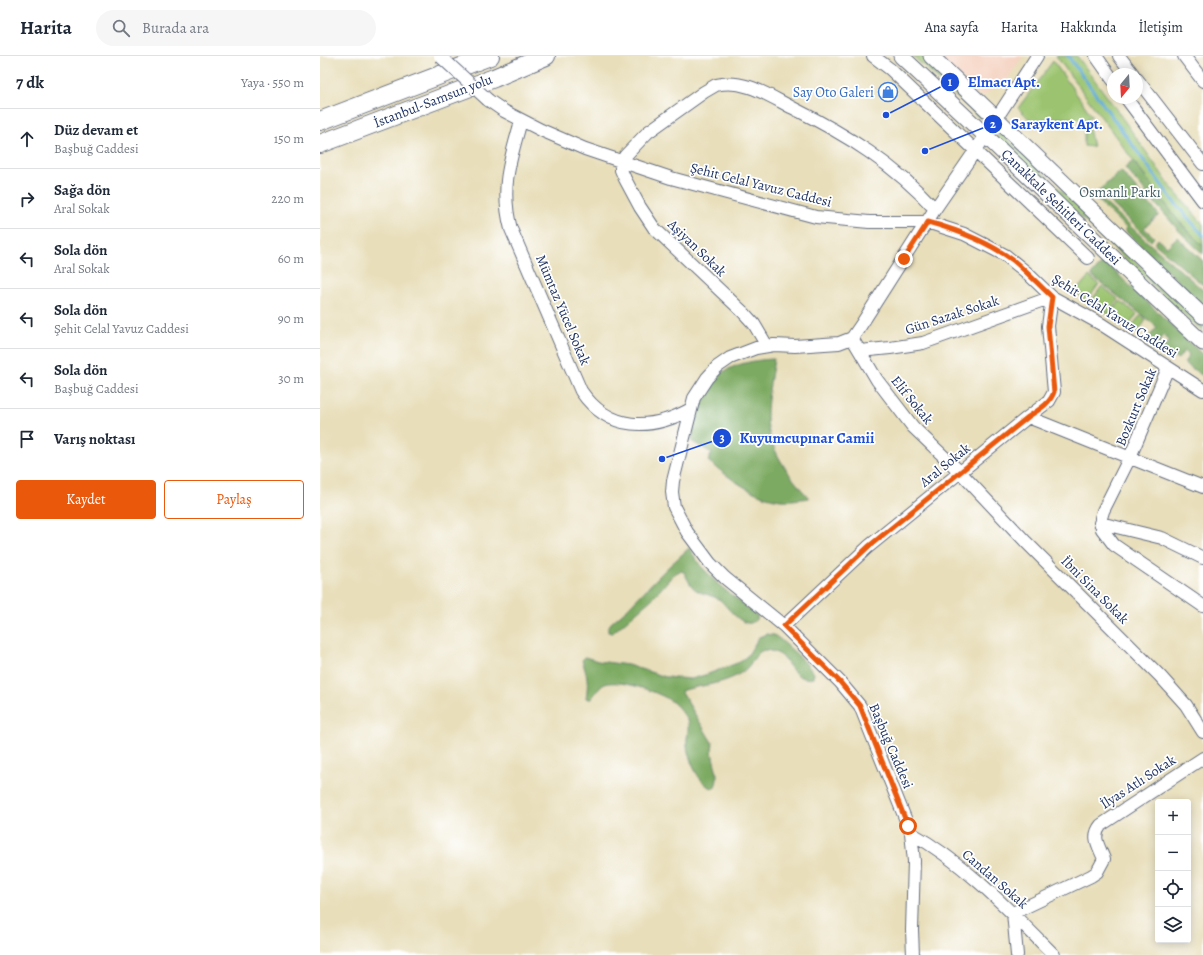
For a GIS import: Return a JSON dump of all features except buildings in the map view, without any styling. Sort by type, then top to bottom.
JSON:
[{"type":"highway","name":"İstanbul-Samsun yolu","points":[[320,120],[490,56]]},
{"type":"highway","name":"İstanbul-Samsun yolu","points":[[320,144],[494,78],[546,56]]},
{"type":"main road","name":"Çanakkale Şehitleri Caddesi","points":[[901,56],[986,135],[1203,343]]},
{"type":"main road","name":"Çanakkale Şehitleri Caddesi","points":[[931,56],[1203,316]]},
{"type":"main road","points":[[986,135],[996,119]]},
{"type":"street","name":"Şehit Celal Yavuz Caddesi","points":[[440,56],[488,100],[521,121],[585,149],[621,162],[671,178],[816,217],[869,222],[928,222],[964,234],[1005,255],[1026,272],[1052,297],[1101,324],[1203,390]]},
{"type":"street","name":"Çanakkale Şehitleri Caddesi","points":[[873,56],[890,69],[1088,258]]},
{"type":"street","points":[[996,119],[1037,56]]},
{"type":"street","points":[[1096,56],[1107,72]]},
{"type":"street","points":[[1119,56],[1128,68]]},
{"type":"street","points":[[1184,56],[1203,81]]},
{"type":"street","points":[[621,162],[631,149],[648,132],[704,92],[716,85],[726,83],[740,84],[755,89],[783,103],[856,142],[908,181],[935,210]]},
{"type":"street","points":[[1143,87],[1203,164]]},
{"type":"street","points":[[1131,104],[1201,194]]},
{"type":"street","name":"Mümtaz Yücel Sokak","points":[[521,121],[512,154],[506,187],[507,213],[512,229],[581,391],[597,410],[620,422],[634,424],[663,420],[679,416],[691,409]]},
{"type":"street","points":[[852,338],[935,210],[986,135]]},
{"type":"street","name":"Aşiyan Sokak","points":[[621,162],[621,170],[625,180],[654,228],[744,313],[754,324],[767,346]]},
{"type":"street","points":[[1039,211],[1051,198]]},
{"type":"street","name":"Gün Sazak Sokak","points":[[860,351],[923,343],[1052,297]]},
{"type":"street","name":"Aral Sokak","points":[[784,626],[868,547],[1052,398],[1054,392],[1048,326],[1052,297]]},
{"type":"street","name":"Başbuğ Caddesi","points":[[852,338],[839,343],[767,346],[756,348],[742,352],[717,367],[699,387],[694,398],[673,481],[672,492],[674,507],[687,532],[710,563],[725,578],[784,626],[840,682],[860,706],[911,833],[914,860],[912,930],[913,955]]},
{"type":"street","name":"Elif Sokak","points":[[852,338],[877,380],[904,416],[930,444],[960,472]]},
{"type":"street","name":"Bozkurt Sokak","points":[[1100,523],[1103,511],[1130,457],[1168,368]]},
{"type":"street","points":[[1028,417],[1203,487]]},
{"type":"street","name":"İbni Sina Sokak","points":[[960,472],[1026,542],[1171,687],[1186,705],[1203,732]]},
{"type":"street","points":[[1100,523],[1162,538],[1203,558]]},
{"type":"street","points":[[1100,523],[1104,534],[1114,545],[1203,606]]},
{"type":"street","name":"İlyas Atlı Sokak","points":[[1013,913],[1097,872],[1104,859],[1095,836],[1097,829],[1105,821],[1203,758]]},
{"type":"street","name":"Candan Sokak","points":[[911,833],[944,854],[1013,913],[1054,955]]},
{"type":"street","points":[[1013,913],[1017,955]]},
{"type":"shaded area","points":[[938,56],[1023,56],[1006,81],[981,97]]},
{"type":"green space","points":[[913,56],[922,56],[982,112],[982,118],[978,117]]},
{"type":"green space","points":[[1056,56],[1077,56],[1107,97],[1107,104],[1112,104],[1171,187],[1203,224],[1203,246],[1175,217]]},
{"type":"green space","points":[[1053,61],[1092,116],[1087,119],[1093,147],[1084,146],[1084,119],[1052,118],[1032,122],[1018,108]]},
{"type":"green space","points":[[1001,133],[1203,326],[1203,332],[997,137],[998,134]]},
{"type":"green space","name":"Osmanlı Parkı","points":[[1133,161],[1181,224],[1203,246],[1203,254],[1179,231],[1125,168]]},
{"type":"green space","name":"Osmanlı Parkı","points":[[1121,171],[1159,215],[1144,228],[1154,237],[1151,241],[1098,191]]},
{"type":"green space","name":"Osmanlı Parkı","points":[[1095,194],[1203,290],[1203,305],[1126,232],[1126,228],[1093,196]]},
{"type":"green space","name":"Osmanlı Parkı","points":[[1177,237],[1203,261],[1203,285],[1154,243],[1158,239],[1167,247]]},
{"type":"green space","points":[[1102,263],[1106,263],[1203,355],[1203,376],[1184,363],[1189,355],[1184,351],[1178,359],[1160,348],[1163,344],[1166,346],[1170,341],[1163,335],[1158,346],[1147,339],[1157,327],[1091,275]]},
{"type":"green space","points":[[1089,276],[1099,284],[1087,301],[1075,292]]},
{"type":"green space","points":[[1102,286],[1118,299],[1108,314],[1090,302]]},
{"type":"green space","points":[[1120,301],[1137,314],[1128,327],[1109,315]]},
{"type":"green space","points":[[1140,316],[1146,320],[1137,333],[1130,328]]},
{"type":"green space","points":[[774,359],[769,388],[767,418],[768,429],[775,451],[787,471],[809,498],[781,500],[751,491],[733,480],[708,461],[712,453],[691,441],[704,398],[710,385],[716,378],[730,368],[748,362]]},
{"type":"green space","points":[[689,548],[700,565],[719,585],[758,616],[754,622],[743,622],[720,600],[694,589],[684,572],[680,571],[674,574],[652,599],[613,633],[608,632],[608,627],[611,623]]},
{"type":"green space","points":[[766,634],[774,635],[801,658],[814,673],[813,678],[809,679],[799,676],[784,658],[777,653],[763,650],[747,668],[732,678],[681,691],[713,744],[712,750],[717,772],[714,788],[709,787],[704,783],[695,771],[688,750],[687,720],[679,708],[671,701],[646,689],[617,683],[603,685],[591,699],[586,698],[587,679],[582,660],[585,657],[598,661],[628,665],[666,677],[691,679],[740,662],[748,655],[759,637]]},
{"type":"waterway","points":[[1068,56],[1174,202],[1203,235]]},
{"type":"place","name":"Say Oto Galeri","points":[[888,92]]},
{"type":"place","name":"Elmacı Apt.","points":[[886,115]]},
{"type":"place","name":"Saraykent Apt.","points":[[925,151]]},
{"type":"place","name":"Kuyumcupınar Camii","points":[[662,459]]},
{"type":"route","points":[[904,259],[928,222],[964,234],[995,248],[1026,272],[1052,297],[1048,326],[1054,392],[1049,401],[868,547],[784,626],[840,682],[860,706],[908,826]]}]
